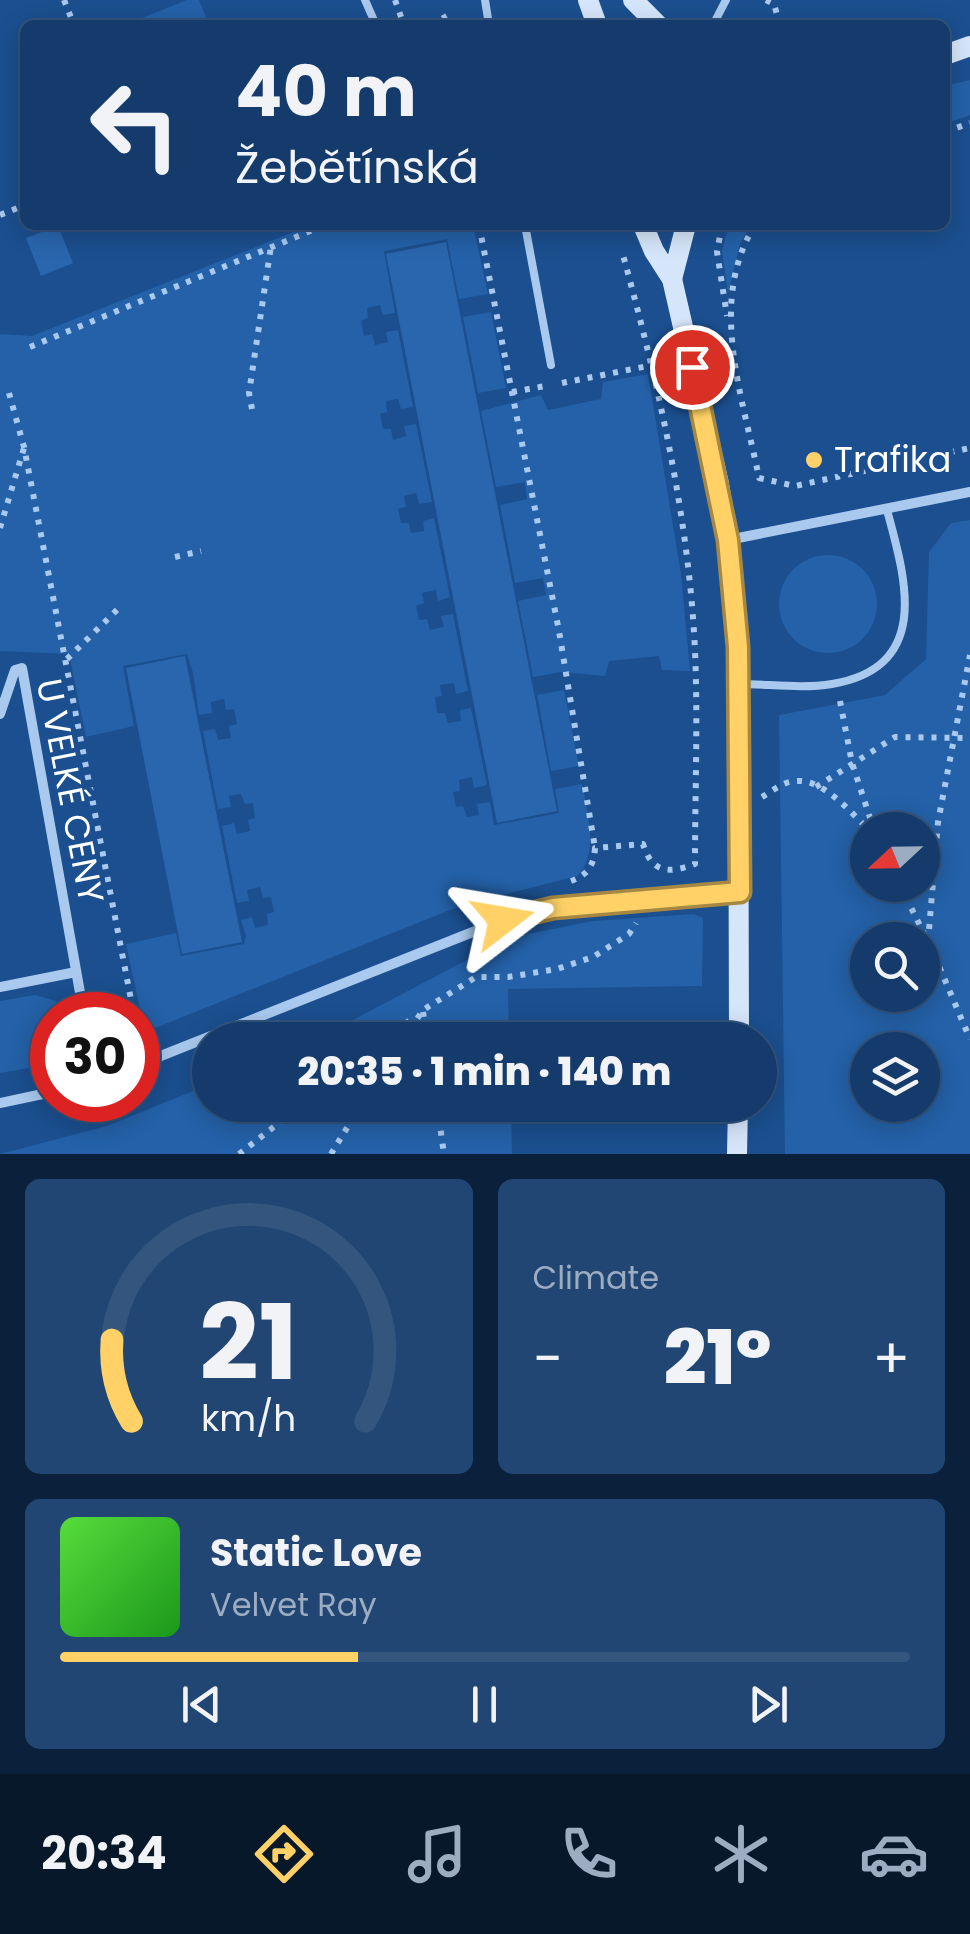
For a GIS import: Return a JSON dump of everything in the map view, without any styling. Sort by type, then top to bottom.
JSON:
[{"type":"street","points":[[633,0],[653,20]]},
{"type":"street","points":[[646,230],[672,279],[728,540],[739,684],[738,1022]]},
{"type":"street","points":[[672,279],[685,230]]},
{"type":"street","points":[[728,540],[970,492]]},
{"type":"street","name":"U VELKÉ CENY","points":[[0,714],[15,670],[22,668],[80,992]]},
{"type":"street","points":[[160,1056],[503,920],[553,908],[740,892]]},
{"type":"street","points":[[0,987],[76,972]]},
{"type":"street","points":[[0,1102],[30,1096]]},
{"type":"street","points":[[737,1154],[738,1122]]},
{"type":"lane","points":[[527,230],[551,366]]},
{"type":"lane","points":[[739,684],[838,682],[876,668],[891,655],[901,638],[906,613],[902,568],[887,510]]},
{"type":"path","points":[[439,20],[447,16]]},
{"type":"path","points":[[30,347],[313,230]]},
{"type":"path","points":[[480,230],[559,630],[595,848],[594,862],[584,876],[564,883]]},
{"type":"path","points":[[721,230],[717,252],[760,478],[795,486],[970,448]]},
{"type":"path","points":[[729,327],[740,259],[753,230]]},
{"type":"path","points":[[595,848],[643,844],[648,859],[658,868],[672,870],[695,864],[695,648],[676,493],[653,365],[619,242]]},
{"type":"path","points":[[252,409],[249,393],[271,246]]},
{"type":"path","points":[[512,392],[653,365]]},
{"type":"path","points":[[9,393],[24,447],[67,659],[130,992]]},
{"type":"path","points":[[0,528],[24,447]]},
{"type":"path","points":[[175,557],[200,552]]},
{"type":"path","points":[[67,659],[120,607]]},
{"type":"path","points":[[930,922],[938,822],[970,655]]},
{"type":"path","points":[[838,682],[852,763],[866,812]]},
{"type":"path","points":[[816,787],[895,737],[970,738]]},
{"type":"path","points":[[740,812],[787,782],[803,780],[837,798],[852,812]]},
{"type":"path","points":[[407,1022],[476,977],[508,977],[557,968],[593,956],[629,934],[647,900]]},
{"type":"path","points":[[940,970],[970,1040]]},
{"type":"path","points":[[415,1022],[423,1010]]},
{"type":"path","points":[[423,1010],[425,1022]]},
{"type":"path","points":[[240,1154],[280,1122]]},
{"type":"path","points":[[332,1154],[351,1122]]},
{"type":"path","points":[[439,1122],[444,1154]]},
{"type":"shaded area","points":[[187,0],[199,0],[207,20],[137,20]]},
{"type":"shaded area","points":[[970,80],[970,115],[950,122],[950,85]]},
{"type":"shaded area","points":[[298,230],[474,230],[488,294],[459,299],[447,239],[384,251],[395,313],[383,315],[380,305],[367,308],[368,318],[361,321],[364,336],[372,334],[375,345],[388,342],[386,332],[398,330],[413,407],[401,409],[398,399],[386,401],[387,412],[380,414],[383,429],[391,429],[393,440],[406,436],[404,426],[416,424],[432,502],[419,504],[416,493],[404,496],[406,507],[398,509],[401,523],[409,523],[411,533],[424,531],[423,521],[434,518],[450,597],[438,601],[436,590],[422,593],[424,603],[416,606],[419,620],[427,619],[430,630],[444,627],[441,616],[453,614],[468,691],[456,694],[454,683],[440,685],[442,696],[435,697],[437,713],[445,713],[448,723],[461,721],[460,710],[471,708],[487,785],[474,788],[472,777],[459,780],[460,791],[453,792],[456,807],[463,806],[467,817],[479,815],[477,804],[490,802],[494,825],[559,813],[555,789],[582,784],[590,845],[577,876],[460,906],[160,1026],[160,992],[136,992],[126,944],[176,933],[181,956],[244,944],[241,920],[252,917],[255,928],[268,925],[267,914],[274,912],[271,897],[263,898],[260,887],[247,890],[249,901],[237,903],[222,826],[234,823],[237,834],[250,831],[248,820],[255,818],[253,803],[245,804],[241,794],[229,796],[231,807],[218,809],[203,731],[215,729],[218,740],[231,738],[229,726],[237,724],[234,709],[226,710],[224,699],[211,702],[212,713],[199,715],[187,654],[123,666],[134,726],[86,737],[69,654],[0,651],[0,334],[32,336]]},
{"type":"shaded area","points":[[728,230],[748,230],[740,244],[728,293],[722,251]]},
{"type":"shaded area","points":[[491,312],[506,388],[478,393],[463,317]]},
{"type":"shaded area","points":[[648,374],[681,574],[690,671],[662,670],[659,656],[609,661],[605,676],[561,672],[533,677],[518,601],[546,595],[543,578],[515,583],[500,505],[527,499],[525,482],[496,487],[481,411],[541,395],[548,410],[601,399],[603,382]]},
{"type":"shaded area","points":[[970,520],[970,1154],[785,1154],[779,715],[885,695],[926,659],[929,552],[951,523]]},
{"type":"shaded area","points":[[828,555],[847,559],[863,569],[873,585],[877,604],[873,623],[863,639],[847,649],[828,653],[809,649],[793,639],[783,623],[779,604],[783,585],[793,569],[809,559]]},
{"type":"shaded area","points":[[564,690],[579,766],[551,771],[537,695]]},
{"type":"shaded area","points":[[694,914],[703,918],[702,986],[508,989],[509,1022],[349,1022],[508,938],[593,921]]},
{"type":"shaded area","points":[[30,996],[30,1068],[0,1073],[0,1001]]},
{"type":"shaded area","points":[[192,1091],[192,1122],[511,1122],[512,1154],[0,1154],[117,1122],[160,1122],[160,1104]]},
{"type":"building","points":[[60,230],[73,263],[41,276],[26,238]]},
{"type":"building","points":[[446,242],[557,811],[497,823],[386,254]]},
{"type":"building","points":[[185,656],[242,942],[182,954],[126,668]]},
{"type":"place","name":"Trafika","points":[[814,460]]},
{"type":"route","points":[[503,920],[553,908],[740,892],[738,647],[728,540],[692,367]]}]
